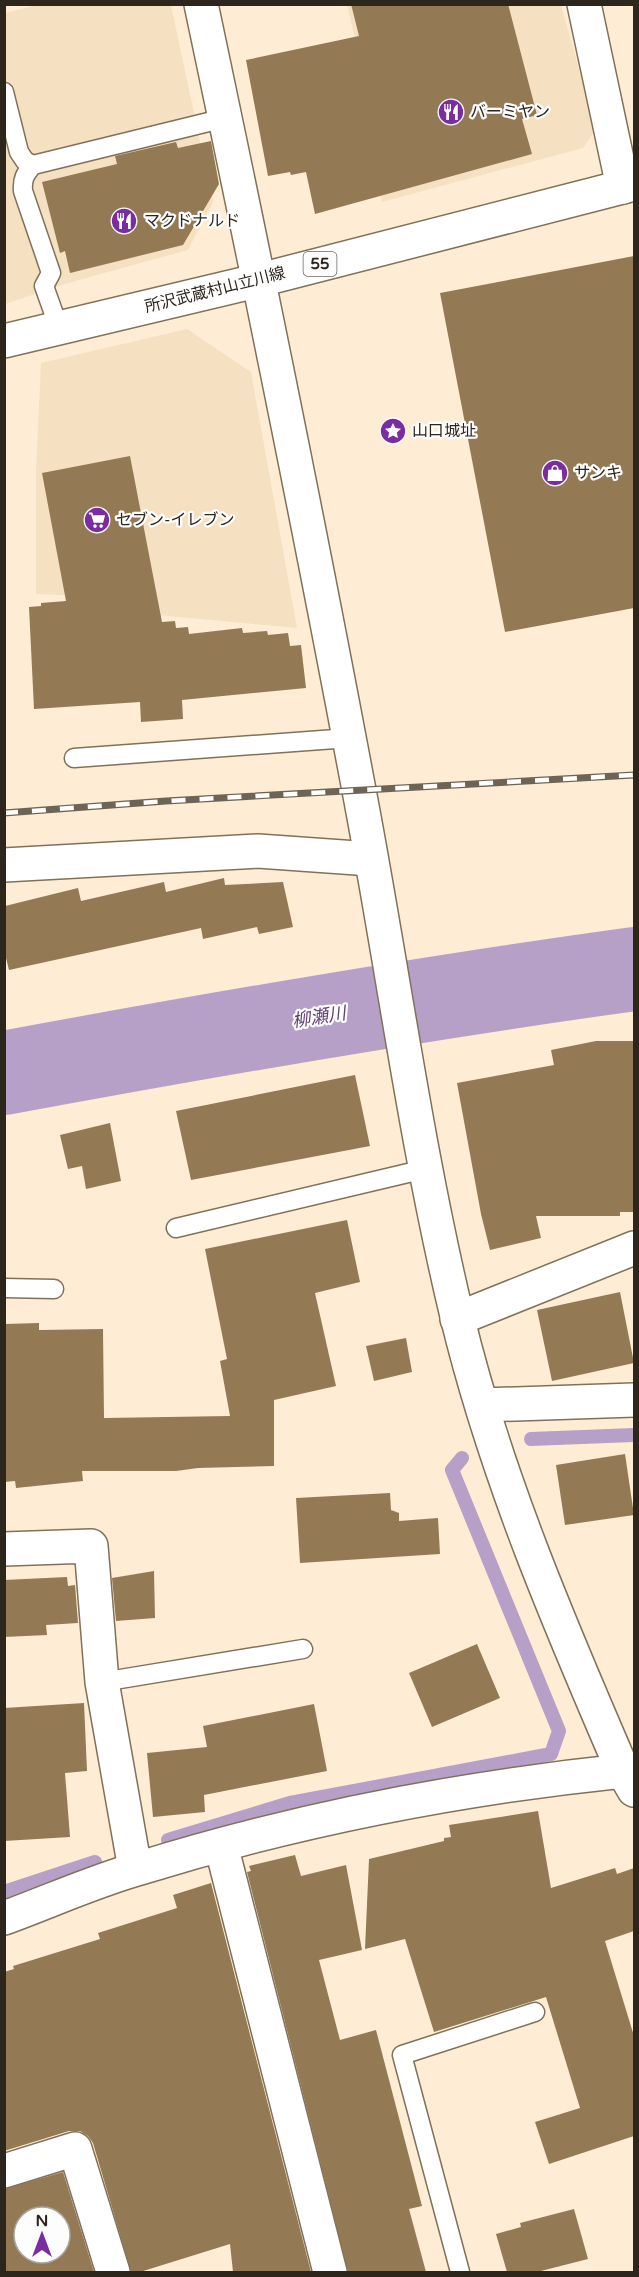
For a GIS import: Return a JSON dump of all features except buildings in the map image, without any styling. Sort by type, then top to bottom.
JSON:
[{"type":"street","points":[[4,1918],[135,1869],[324,1820],[435,1796],[629,1780],[528,1544],[502,1471],[458,1319],[425,1169],[349,738],[260,280],[201,4]]},
{"type":"street","points":[[584,4],[629,186]]},
{"type":"street","name":"所沢武蔵村山立川線","points":[[4,341],[260,280],[629,186]]},
{"type":"street","points":[[4,865],[258,851],[371,859]]},
{"type":"street","points":[[458,1319],[634,1248]]},
{"type":"street","points":[[482,1405],[634,1400]]},
{"type":"street","points":[[4,1549],[92,1546],[102,1682],[135,1869]]},
{"type":"street","points":[[221,1845],[330,2272]]},
{"type":"street","points":[[4,2171],[75,2149],[113,2272]]},
{"type":"lane","points":[[4,92],[19,152],[25,161],[33,165]]},
{"type":"lane","points":[[59,328],[44,286],[51,273],[23,191],[22,181],[26,172],[33,165],[225,118]]},
{"type":"lane","points":[[74,758],[349,738]]},
{"type":"lane","points":[[176,1228],[425,1169]]},
{"type":"lane","points":[[4,1288],[54,1289]]},
{"type":"lane","points":[[102,1682],[303,1648]]},
{"type":"lane","points":[[460,2272],[402,2055],[535,2012]]},
{"type":"shaded area","points":[[37,5],[171,5],[213,202],[188,250],[68,283],[5,304],[5,13]]},
{"type":"shaded area","points":[[347,5],[561,5],[596,129],[583,148],[382,202],[362,118],[373,116]]},
{"type":"shaded area","points":[[187,329],[251,372],[297,628],[145,614],[145,598],[36,594],[36,469],[41,363]]},
{"type":"waterway","name":"柳瀬川","points":[[4,1073],[319,1017],[634,969]]},
{"type":"waterway","points":[[531,1439],[634,1435]]},
{"type":"waterway","points":[[168,1840],[290,1803],[551,1754],[559,1731],[452,1470],[462,1458]]},
{"type":"waterway","points":[[4,1892],[95,1862]]},
{"type":"railway","points":[[4,813],[166,801],[634,775]]},
{"type":"place","name":"バーミヤン","points":[[451,112]]},
{"type":"place","name":"マクドナルド","points":[[124,221]]},
{"type":"place","name":"山口城址","points":[[393,431]]},
{"type":"place","name":"サンキ","points":[[555,473]]},
{"type":"place","name":"セブン-イレブン","points":[[97,520]]}]
